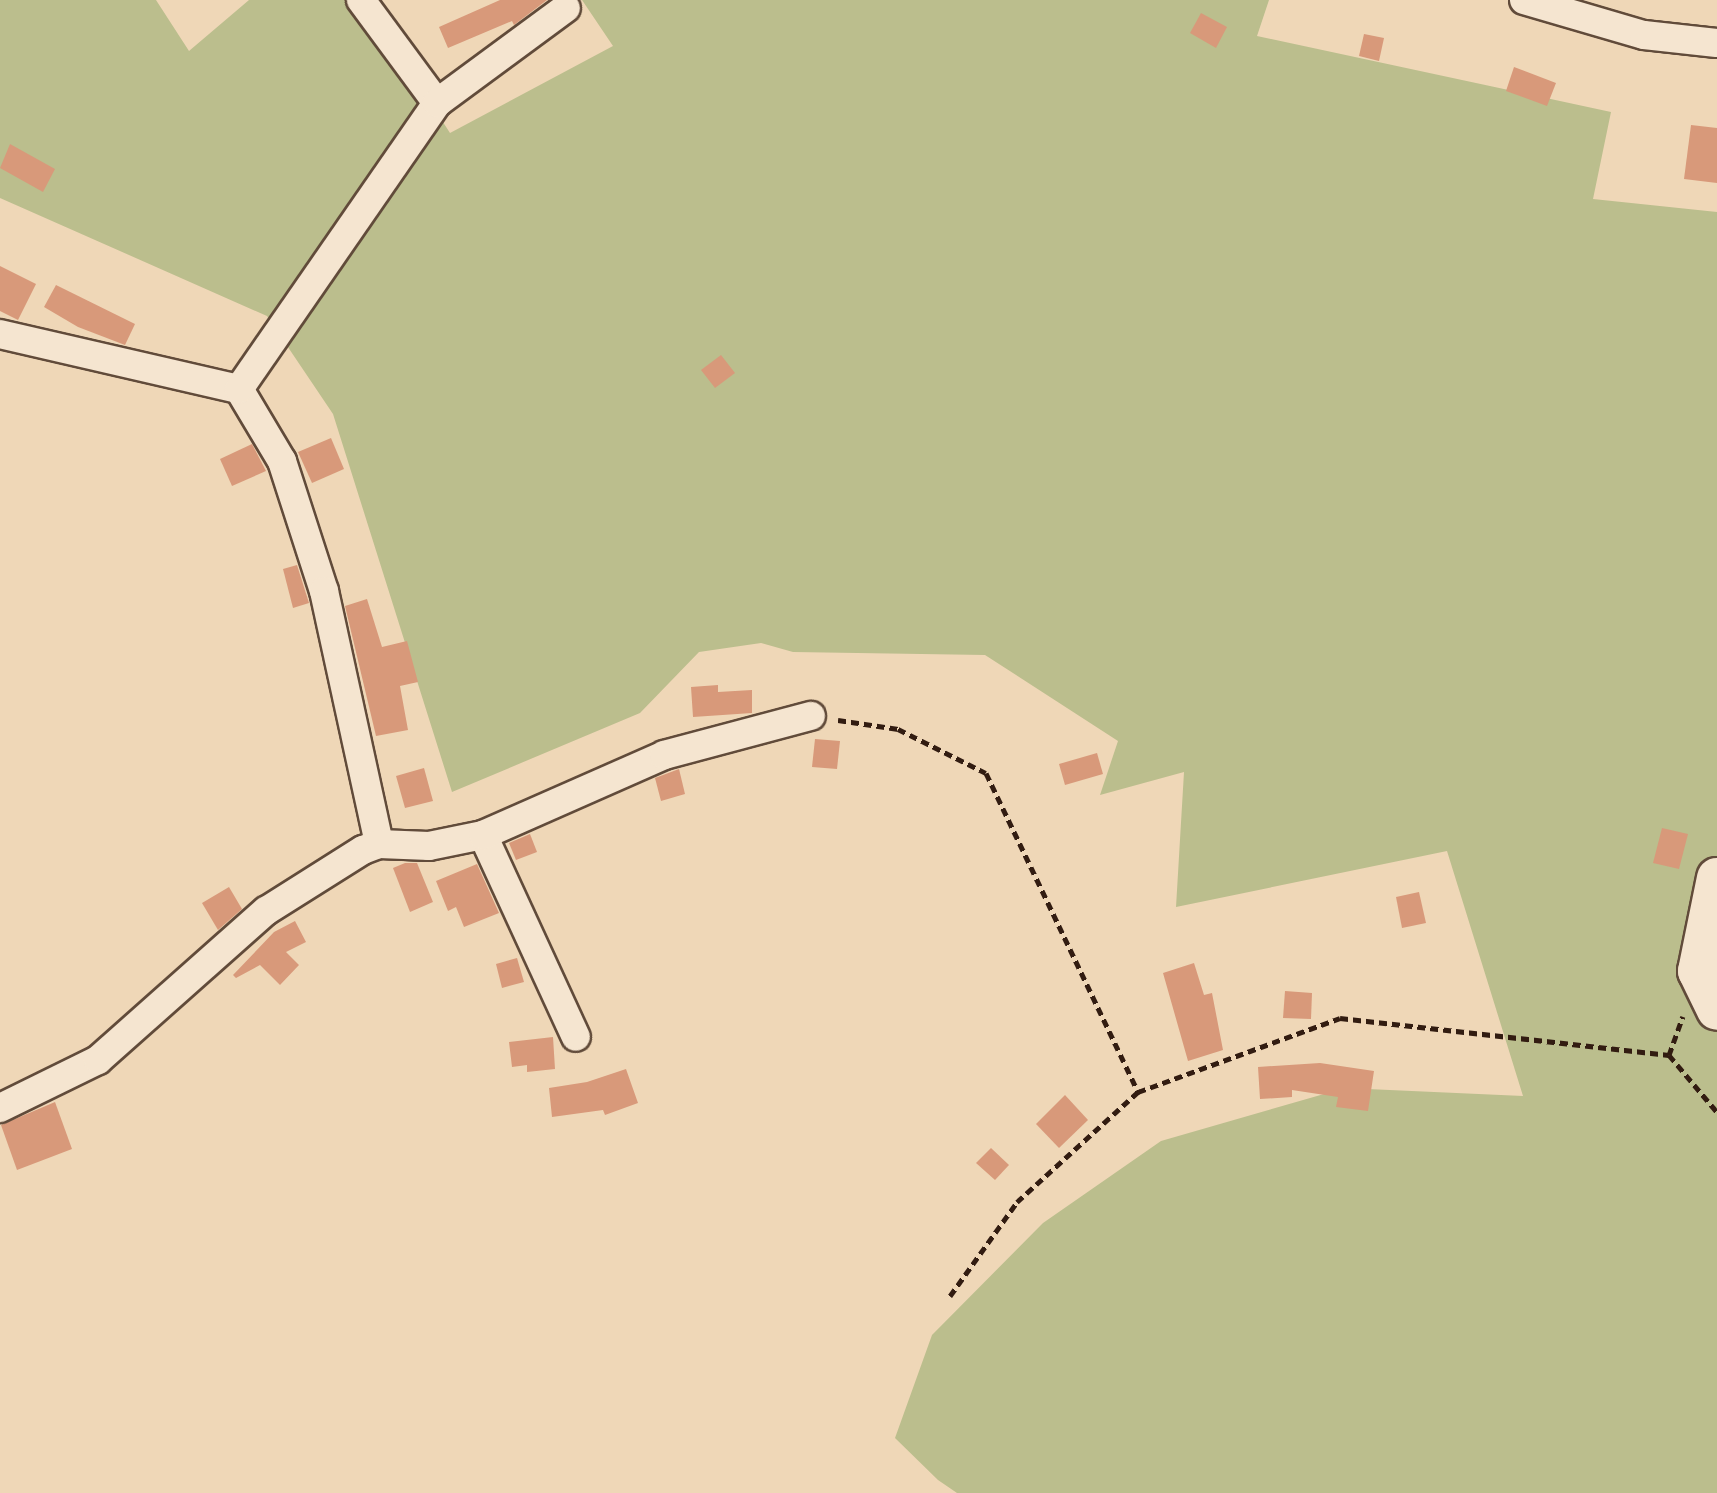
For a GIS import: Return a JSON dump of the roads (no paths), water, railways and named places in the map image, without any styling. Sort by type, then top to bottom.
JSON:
[{"type":"street","points":[[360,0],[438,103]]},
{"type":"street","points":[[1524,0],[1644,35],[1717,43]]},
{"type":"street","points":[[238,389],[438,103],[566,8]]},
{"type":"street","points":[[0,334],[238,389],[282,461],[324,592],[379,844]]},
{"type":"street","points":[[0,1108],[98,1060],[266,911],[379,844],[430,846],[482,835],[664,755],[810,716]]},
{"type":"street","points":[[482,835],[576,1037]]},
{"type":"street","points":[[1717,878],[1698,971],[1717,1010]]}]
